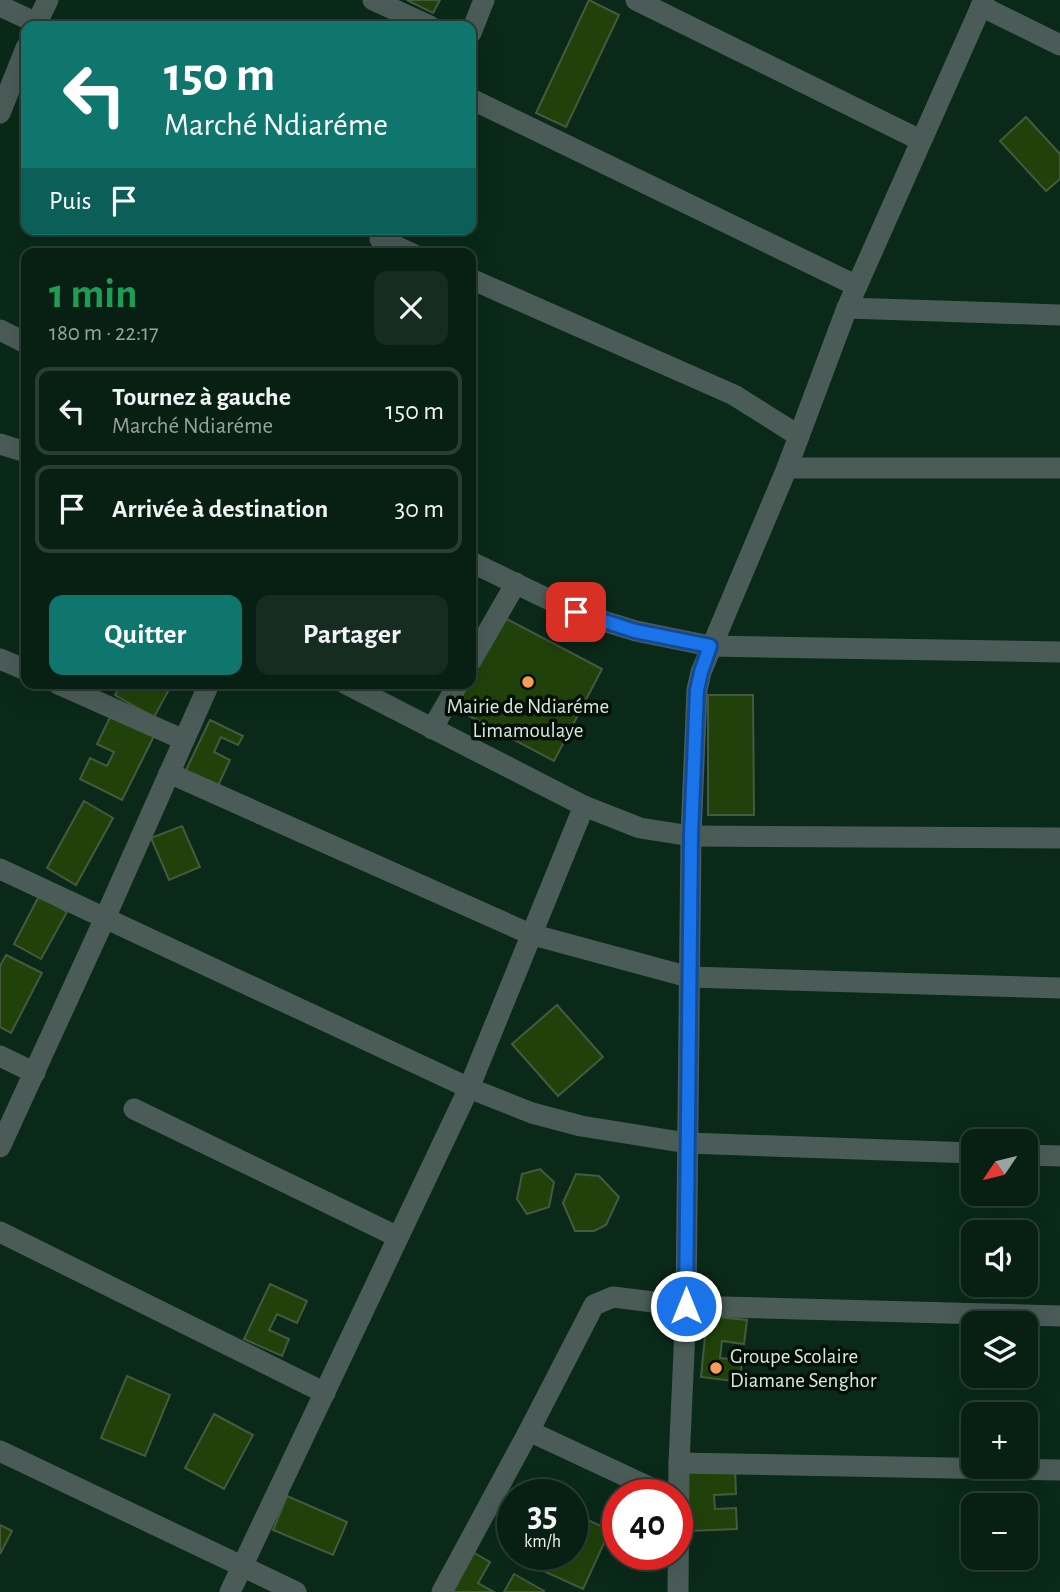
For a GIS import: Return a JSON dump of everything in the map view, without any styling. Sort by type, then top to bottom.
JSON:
[{"type":"street","points":[[40,21],[48,0]]},
{"type":"street","points":[[373,0],[418,21]]},
{"type":"street","points":[[476,21],[484,0]]},
{"type":"street","points":[[636,0],[920,140]]},
{"type":"street","points":[[676,1479],[686,1306],[691,836],[697,690],[701,672],[787,468],[847,308],[982,3],[1060,45]]},
{"type":"street","points":[[0,6],[30,21]]},
{"type":"street","points":[[0,113],[21,60]]},
{"type":"street","points":[[476,101],[857,286]]},
{"type":"street","points":[[379,241],[397,248]]},
{"type":"street","points":[[476,281],[734,395],[799,436]]},
{"type":"street","points":[[847,308],[1060,315]]},
{"type":"street","points":[[0,330],[21,340]]},
{"type":"street","points":[[0,444],[21,450]]},
{"type":"street","points":[[787,468],[1060,468]]},
{"type":"street","points":[[476,564],[596,619],[635,631],[710,646],[1060,652]]},
{"type":"street","points":[[476,652],[516,583]]},
{"type":"street","points":[[0,659],[21,668]]},
{"type":"street","points":[[69,689],[184,740]]},
{"type":"street","points":[[0,1147],[106,918],[207,689]]},
{"type":"street","points":[[356,689],[584,806],[640,828],[691,836],[1060,838]]},
{"type":"street","points":[[432,729],[454,689]]},
{"type":"street","points":[[169,773],[530,934],[689,977],[1060,988]]},
{"type":"street","points":[[230,1592],[469,1088],[584,806]]},
{"type":"street","points":[[0,869],[469,1088],[532,1113],[581,1126],[687,1143],[961,1153]]},
{"type":"street","points":[[0,1056],[35,1073]]},
{"type":"street","points":[[134,1109],[398,1237]]},
{"type":"street","points":[[1038,1155],[1060,1156]]},
{"type":"street","points":[[0,1232],[326,1394]]},
{"type":"street","points":[[442,1592],[594,1305],[612,1297],[686,1306],[1060,1316]]},
{"type":"street","points":[[529,1431],[631,1479]]},
{"type":"street","points":[[0,1451],[296,1592]]},
{"type":"street","points":[[679,1463],[1060,1470]]},
{"type":"street","points":[[677,1570],[678,1592]]},
{"type":"building","points":[[407,0],[440,0],[433,13]]},
{"type":"building","points":[[589,0],[619,15],[566,127],[536,113]]},
{"type":"building","points":[[1026,117],[1060,154],[1060,179],[1046,191],[1000,141]]},
{"type":"building","points":[[501,616],[602,669],[554,761],[454,708],[464,689],[476,689],[476,665]]},
{"type":"building","points":[[118,689],[169,689],[154,717],[115,695]]},
{"type":"building","points":[[708,695],[753,695],[754,815],[708,815]]},
{"type":"building","points":[[112,713],[155,734],[122,800],[80,779],[90,758],[107,766],[114,752],[97,744]]},
{"type":"building","points":[[210,720],[243,736],[238,745],[221,737],[214,752],[230,760],[217,788],[185,772]]},
{"type":"building","points":[[84,801],[113,818],[76,885],[47,868]]},
{"type":"building","points":[[182,826],[200,867],[169,880],[151,838]]},
{"type":"building","points":[[39,896],[67,912],[41,959],[14,944]]},
{"type":"building","points":[[6,955],[42,973],[11,1033],[0,1027],[0,966]]},
{"type":"building","points":[[557,1005],[603,1057],[558,1096],[512,1044]]},
{"type":"building","points":[[540,1169],[554,1182],[549,1207],[527,1214],[517,1199],[522,1174]]},
{"type":"building","points":[[576,1174],[599,1176],[619,1197],[606,1225],[594,1231],[575,1231],[563,1203]]},
{"type":"building","points":[[270,1284],[307,1301],[297,1323],[277,1314],[269,1330],[289,1339],[282,1356],[244,1339]]},
{"type":"building","points":[[707,1316],[747,1320],[744,1344],[722,1341],[720,1358],[742,1360],[740,1382],[701,1377]]},
{"type":"building","points":[[127,1376],[170,1395],[145,1456],[101,1438]]},
{"type":"building","points":[[214,1414],[253,1435],[224,1489],[185,1468]]},
{"type":"building","points":[[735,1468],[736,1494],[714,1495],[715,1509],[736,1508],[737,1529],[693,1531],[693,1479],[687,1479],[687,1469]]},
{"type":"building","points":[[287,1496],[347,1522],[333,1555],[273,1530]]},
{"type":"building","points":[[588,1520],[602,1526],[602,1547],[583,1589],[541,1570],[588,1570]]},
{"type":"building","points":[[0,1525],[12,1531],[0,1554]]},
{"type":"building","points":[[471,1551],[490,1562],[478,1583],[494,1592],[449,1592]]},
{"type":"building","points":[[514,1574],[544,1591],[504,1592]]},
{"type":"place","name":"Mairie de Ndiaréme Limamoulaye","points":[[528,682]]},
{"type":"place","name":"Groupe Scolaire Diamane Senghor","points":[[716,1368]]},
{"type":"route","points":[[576,612],[635,631],[710,646],[697,690],[691,836],[686,1306]]}]
